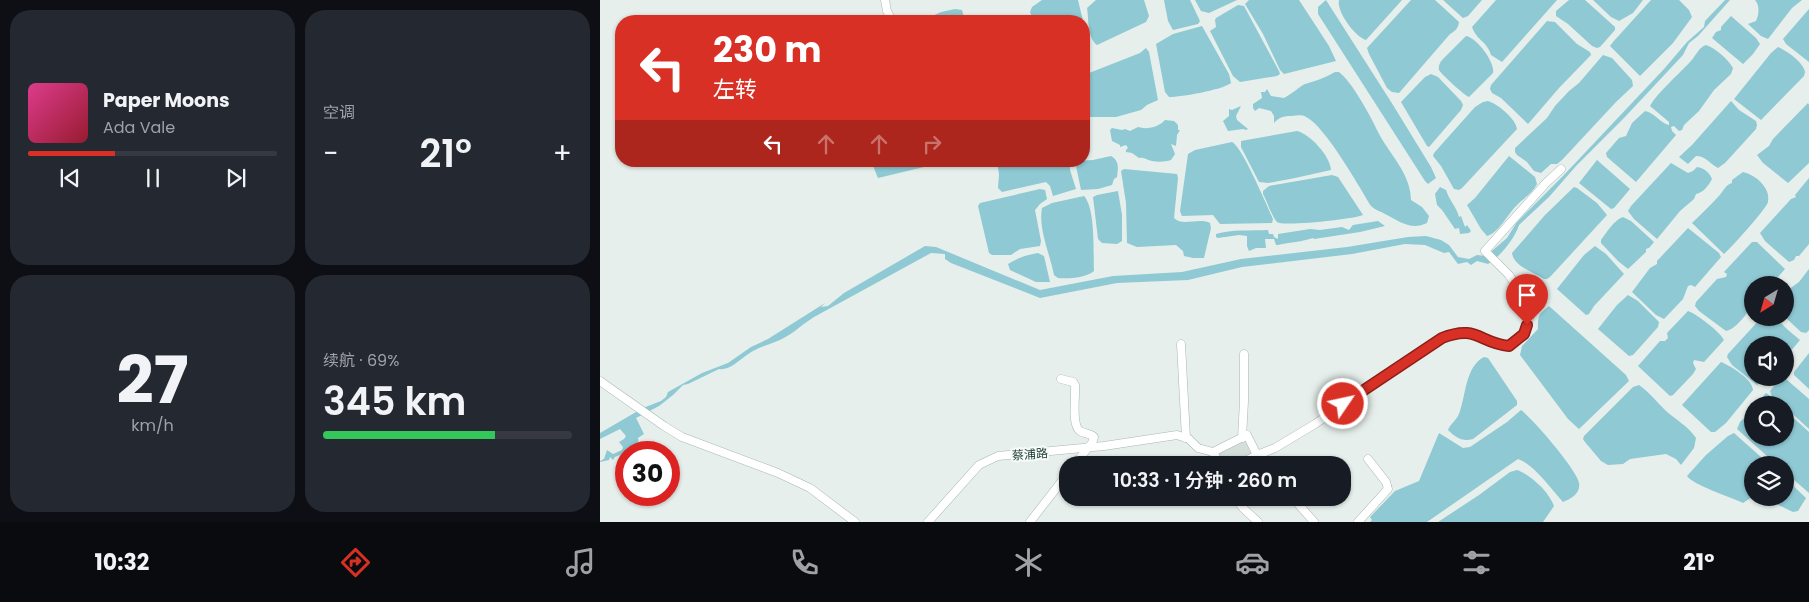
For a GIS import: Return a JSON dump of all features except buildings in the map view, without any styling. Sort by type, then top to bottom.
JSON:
[{"type":"street","points":[[885,0],[889,15]]},
{"type":"street","points":[[1255,456],[1275,448],[1315,424],[1442,338],[1455,333],[1468,333],[1509,346],[1524,334],[1530,316],[1530,307],[1509,274],[1485,251],[1561,169]]},
{"type":"street","points":[[1180,344],[1186,438]]},
{"type":"street","points":[[1242,438],[1244,354]]},
{"type":"street","points":[[1061,380],[1073,382],[1075,385],[1076,406],[1074,422],[1080,431],[1091,434],[1094,437],[1092,444],[1081,456]]},
{"type":"street","points":[[600,381],[682,437],[778,473],[810,488],[855,522]]},
{"type":"street","name":"蔡浦路","points":[[928,522],[978,464],[998,456],[1088,448],[1177,435],[1186,438],[1198,448],[1213,452]]},
{"type":"street","points":[[1215,456],[1213,452],[1247,435],[1259,454]]},
{"type":"street","points":[[1358,522],[1388,489],[1386,482],[1368,459]]},
{"type":"street","points":[[1030,522],[1059,485]]},
{"type":"street","points":[[1241,506],[1258,522]]},
{"type":"street","points":[[1300,506],[1314,522]]},
{"type":"shaded area","points":[[1247,435],[1257,455],[1215,456],[1213,452]]},
{"type":"water","points":[[1042,0],[1078,0],[1082,15],[1031,15],[1030,12],[1032,7]]},
{"type":"water","points":[[1096,0],[1144,0],[1149,16],[1146,22],[1097,45],[1090,33],[1090,15],[1088,15],[1087,8]]},
{"type":"water","points":[[1164,0],[1190,0],[1200,21],[1198,24],[1173,30],[1168,21]]},
{"type":"water","points":[[1195,0],[1237,0],[1209,13],[1201,11]]},
{"type":"water","points":[[1249,0],[1299,0],[1329,46],[1336,61],[1284,74],[1280,70],[1263,34],[1245,4]]},
{"type":"water","points":[[1326,0],[1431,167],[1436,178],[1428,184],[1318,14],[1318,7]]},
{"type":"water","points":[[1339,0],[1402,0],[1366,40],[1357,34],[1347,23],[1340,10]]},
{"type":"water","points":[[1411,0],[1435,0],[1459,24],[1399,93],[1392,92],[1387,88],[1367,48]]},
{"type":"water","points":[[1443,0],[1482,0],[1468,16],[1463,18]]},
{"type":"water","points":[[1496,0],[1557,0],[1502,62],[1491,55],[1472,27]]},
{"type":"water","points":[[1569,0],[1585,0],[1615,27],[1615,30],[1600,47],[1592,46],[1568,24],[1556,16],[1556,11]]},
{"type":"water","points":[[1593,0],[1643,0],[1633,13],[1619,21],[1611,17]]},
{"type":"water","points":[[1651,0],[1679,0],[1689,10],[1692,17],[1673,43],[1640,76],[1610,46]]},
{"type":"water","points":[[1725,0],[1730,0],[1698,36],[1689,43],[1683,55],[1624,118],[1576,166],[1549,197],[1519,225],[1506,247],[1488,264],[1477,261],[1471,265],[1467,262],[1458,264],[1449,252],[1444,253],[1425,245],[1405,244],[1352,254],[1242,267],[1188,280],[1117,283],[1040,298],[951,263],[945,259],[945,254],[931,253],[814,317],[786,337],[753,351],[732,366],[719,369],[683,385],[659,406],[636,418],[644,434],[638,438],[638,441],[621,441],[626,436],[620,429],[600,439],[600,433],[643,408],[661,401],[668,392],[702,373],[728,363],[751,347],[768,339],[825,303],[821,307],[828,306],[844,293],[925,246],[936,247],[1040,290],[1113,276],[1182,272],[1241,259],[1347,247],[1408,237],[1426,236],[1441,240],[1449,245],[1458,257],[1469,259],[1477,255],[1486,256],[1507,238],[1517,222],[1563,176],[1687,42],[1704,27],[1705,21]]},
{"type":"water","points":[[1755,0],[1802,0],[1792,8],[1768,39],[1761,36],[1748,24],[1756,21],[1757,18],[1758,7]]},
{"type":"water","points":[[1238,5],[1244,6],[1279,71],[1280,74],[1277,76],[1240,82],[1233,76],[1210,31],[1216,27],[1216,18]]},
{"type":"water","points":[[955,9],[962,10],[963,15],[935,15]]},
{"type":"water","points":[[1809,9],[1809,62],[1786,44],[1783,39]]},
{"type":"water","points":[[1731,16],[1756,38],[1760,44],[1743,64],[1712,38],[1716,32],[1721,30],[1721,27]]},
{"type":"water","points":[[1547,21],[1555,22],[1577,44],[1590,52],[1591,55],[1528,124],[1501,98],[1492,93],[1490,89],[1491,85]]},
{"type":"water","points":[[1202,26],[1229,74],[1231,83],[1211,91],[1169,97],[1165,92],[1156,44],[1173,34]]},
{"type":"water","points":[[1466,36],[1480,46],[1493,68],[1493,73],[1469,97],[1439,70],[1439,64],[1442,60]]},
{"type":"water","points":[[1706,45],[1717,51],[1728,61],[1733,68],[1731,74],[1714,90],[1699,111],[1684,125],[1682,130],[1679,131],[1674,126],[1671,127],[1676,135],[1636,182],[1607,157],[1606,153],[1619,138],[1626,136],[1632,123],[1645,111],[1669,125],[1669,122],[1650,106],[1701,48]]},
{"type":"water","points":[[1778,47],[1798,61],[1805,72],[1804,76],[1761,120],[1734,99]]},
{"type":"water","points":[[1146,48],[1149,52],[1158,100],[1141,110],[1116,117],[1090,117],[1090,73],[1140,53]]},
{"type":"water","points":[[1603,55],[1612,58],[1632,80],[1633,86],[1562,160],[1557,164],[1551,164],[1541,173],[1534,171],[1527,162],[1517,155],[1515,148],[1547,118],[1555,106],[1579,83]]},
{"type":"water","points":[[1339,72],[1344,77],[1360,99],[1403,172],[1410,190],[1411,200],[1422,207],[1429,216],[1427,223],[1410,226],[1371,206],[1332,144],[1314,123],[1306,117],[1301,115],[1284,117],[1274,123],[1274,116],[1271,111],[1259,108],[1255,111],[1253,108],[1253,104],[1262,98],[1261,92],[1265,92],[1267,89],[1271,96],[1284,98],[1305,84]]},
{"type":"water","points":[[1431,74],[1438,77],[1463,105],[1461,110],[1429,147],[1401,102],[1425,77]]},
{"type":"water","points":[[1488,101],[1506,112],[1517,129],[1462,188],[1459,190],[1454,189],[1433,156],[1434,153],[1475,107]]},
{"type":"water","points":[[1731,101],[1739,110],[1756,121],[1757,125],[1756,129],[1725,163],[1718,168],[1699,156],[1696,156],[1688,164],[1679,157],[1692,145]]},
{"type":"water","points":[[1808,103],[1809,163],[1788,183],[1763,163],[1757,155],[1769,146],[1773,139]]},
{"type":"water","points":[[1241,106],[1236,116],[1237,120],[1248,129],[1228,131],[1223,121],[1229,116],[1229,109],[1232,110]]},
{"type":"water","points":[[1165,120],[1174,121],[1178,125],[1178,130],[1180,130],[1177,135],[1176,146],[1171,144],[1175,154],[1171,160],[1157,162],[1139,158],[1132,153],[1126,152],[1128,148],[1126,145],[1120,147],[1120,145],[1112,141],[1110,130],[1112,128],[1130,131],[1138,127],[1153,127]]},
{"type":"water","points":[[1297,131],[1308,136],[1318,146],[1327,158],[1331,170],[1268,183],[1259,182],[1241,147],[1241,141]]},
{"type":"water","points":[[1232,142],[1242,154],[1254,177],[1273,219],[1272,223],[1220,224],[1213,215],[1182,216],[1180,211],[1188,154],[1195,150]]},
{"type":"water","points":[[1111,156],[1114,158],[1118,168],[1117,177],[1112,185],[1098,189],[1081,190],[1076,167],[1090,167],[1090,160]]},
{"type":"water","points":[[1509,156],[1535,177],[1537,184],[1515,207],[1499,228],[1487,236],[1467,205],[1475,198]]},
{"type":"water","points":[[1597,160],[1630,189],[1611,209],[1579,183]]},
{"type":"water","points":[[1671,163],[1688,173],[1697,167],[1702,168],[1708,172],[1712,179],[1706,188],[1696,194],[1694,199],[1680,211],[1657,239],[1634,219],[1628,211]]},
{"type":"water","points":[[873,167],[924,167],[878,178]]},
{"type":"water","points":[[998,167],[1070,167],[1076,189],[1053,196],[1050,186],[1046,182],[1002,192],[998,188]]},
{"type":"water","points":[[1124,169],[1177,174],[1174,218],[1182,222],[1206,221],[1210,223],[1211,228],[1204,258],[1184,256],[1183,251],[1176,245],[1137,247],[1127,243],[1126,203],[1121,171]]},
{"type":"water","points":[[1743,172],[1753,176],[1765,187],[1768,202],[1755,220],[1724,254],[1692,223],[1732,183],[1732,180]]},
{"type":"water","points":[[1332,175],[1338,177],[1363,215],[1291,224],[1275,220],[1263,194],[1263,191],[1269,186]]},
{"type":"water","points":[[1809,178],[1809,244],[1799,256],[1796,256],[1794,260],[1789,262],[1765,241],[1760,233],[1791,199],[1796,197],[1795,195]]},
{"type":"water","points":[[1440,187],[1446,190],[1465,227],[1467,225],[1471,231],[1469,233],[1460,234],[1459,228],[1455,229],[1437,205],[1435,194]]},
{"type":"water","points":[[1574,187],[1597,203],[1607,215],[1550,277],[1544,279],[1520,266],[1512,253],[1545,215]]},
{"type":"water","points":[[1040,189],[1045,190],[1047,199],[1035,210],[1041,241],[1040,246],[1020,249],[1011,255],[992,255],[989,253],[978,206],[980,203]]},
{"type":"water","points":[[1118,191],[1122,215],[1122,241],[1117,244],[1102,243],[1098,239],[1093,197]]},
{"type":"water","points":[[1084,196],[1088,202],[1092,221],[1094,271],[1077,278],[1058,278],[1054,275],[1043,233],[1042,208],[1052,203]]},
{"type":"water","points":[[1623,217],[1631,221],[1654,242],[1628,269],[1601,243],[1601,240],[1611,227]]},
{"type":"water","points":[[1378,221],[1385,226],[1360,232],[1278,245],[1276,245],[1274,239],[1265,239],[1266,248],[1256,248],[1249,251],[1247,236],[1216,237],[1216,234],[1228,231],[1268,230],[1269,234],[1273,234],[1278,239],[1278,234],[1342,227],[1349,230],[1353,225]]},
{"type":"water","points":[[1688,228],[1719,253],[1721,257],[1695,287],[1688,286],[1683,299],[1664,319],[1656,315],[1632,292],[1650,268],[1657,264],[1657,261]]},
{"type":"water","points":[[1752,242],[1757,242],[1785,269],[1779,276],[1744,276],[1744,317],[1734,327],[1726,331],[1695,306],[1696,302],[1717,279],[1726,277],[1727,274],[1724,272]]},
{"type":"water","points":[[1595,246],[1606,254],[1624,274],[1594,306],[1589,314],[1586,315],[1557,289],[1584,255]]},
{"type":"water","points":[[1038,253],[1044,256],[1050,282],[1036,282],[1010,270],[1008,264],[1011,262]]},
{"type":"water","points":[[1809,269],[1809,330],[1806,333],[1801,332],[1794,325],[1794,286]]},
{"type":"water","points":[[1628,295],[1638,301],[1659,322],[1658,327],[1633,355],[1629,356],[1598,329],[1617,305]]},
{"type":"water","points":[[1549,306],[1626,375],[1629,381],[1579,429],[1568,419],[1520,355],[1522,346],[1538,329],[1539,316]]},
{"type":"water","points":[[1688,311],[1708,324],[1724,340],[1704,362],[1694,360],[1693,363],[1696,369],[1693,374],[1670,396],[1638,366],[1660,341],[1665,341],[1668,338],[1667,333]]},
{"type":"water","points":[[1754,326],[1784,326],[1800,340],[1794,347],[1794,336],[1744,336]]},
{"type":"water","points":[[1744,337],[1744,375],[1732,365],[1727,357]]},
{"type":"water","points":[[1809,353],[1809,389],[1794,375],[1794,372]]},
{"type":"water","points":[[1484,357],[1488,358],[1517,401],[1517,405],[1473,439],[1462,439],[1456,437],[1448,430],[1459,414],[1467,382],[1473,368]]},
{"type":"water","points":[[1721,362],[1744,376],[1744,386],[1752,386],[1753,390],[1748,396],[1744,396],[1744,401],[1726,423],[1715,432],[1711,432],[1682,405]]},
{"type":"water","points":[[1639,385],[1696,438],[1694,448],[1681,465],[1676,459],[1666,454],[1630,459],[1623,464],[1608,465],[1601,461],[1583,439],[1633,387]]},
{"type":"water","points":[[1774,386],[1794,386],[1809,399],[1809,429],[1794,415],[1794,396],[1772,396],[1770,391]]},
{"type":"water","points":[[1521,410],[1535,423],[1571,467],[1579,483],[1577,493],[1572,497],[1563,502],[1536,471],[1518,459],[1427,522],[1370,522],[1372,520],[1370,517],[1395,491],[1419,481],[1439,433],[1463,448],[1470,447]]},
{"type":"water","points":[[1744,418],[1744,435],[1737,429]]},
{"type":"water","points":[[1794,418],[1809,432],[1809,493],[1794,480],[1794,456],[1767,456],[1756,446],[1794,446]]},
{"type":"water","points":[[1734,433],[1744,442],[1744,446],[1749,446],[1760,456],[1744,456],[1743,503],[1704,487],[1687,476],[1706,455]]},
{"type":"water","points":[[607,450],[613,454],[615,453],[613,460],[610,457],[609,460],[600,462],[604,459]]},
{"type":"water","points":[[1517,470],[1539,485],[1552,501],[1554,506],[1543,522],[1438,522],[1510,472]]},
{"type":"water","points":[[1794,487],[1806,498],[1798,511],[1793,512],[1780,506],[1794,506]]},
{"type":"route","points":[[1343,404],[1442,338],[1461,332],[1509,346],[1524,334],[1527,325]]}]
